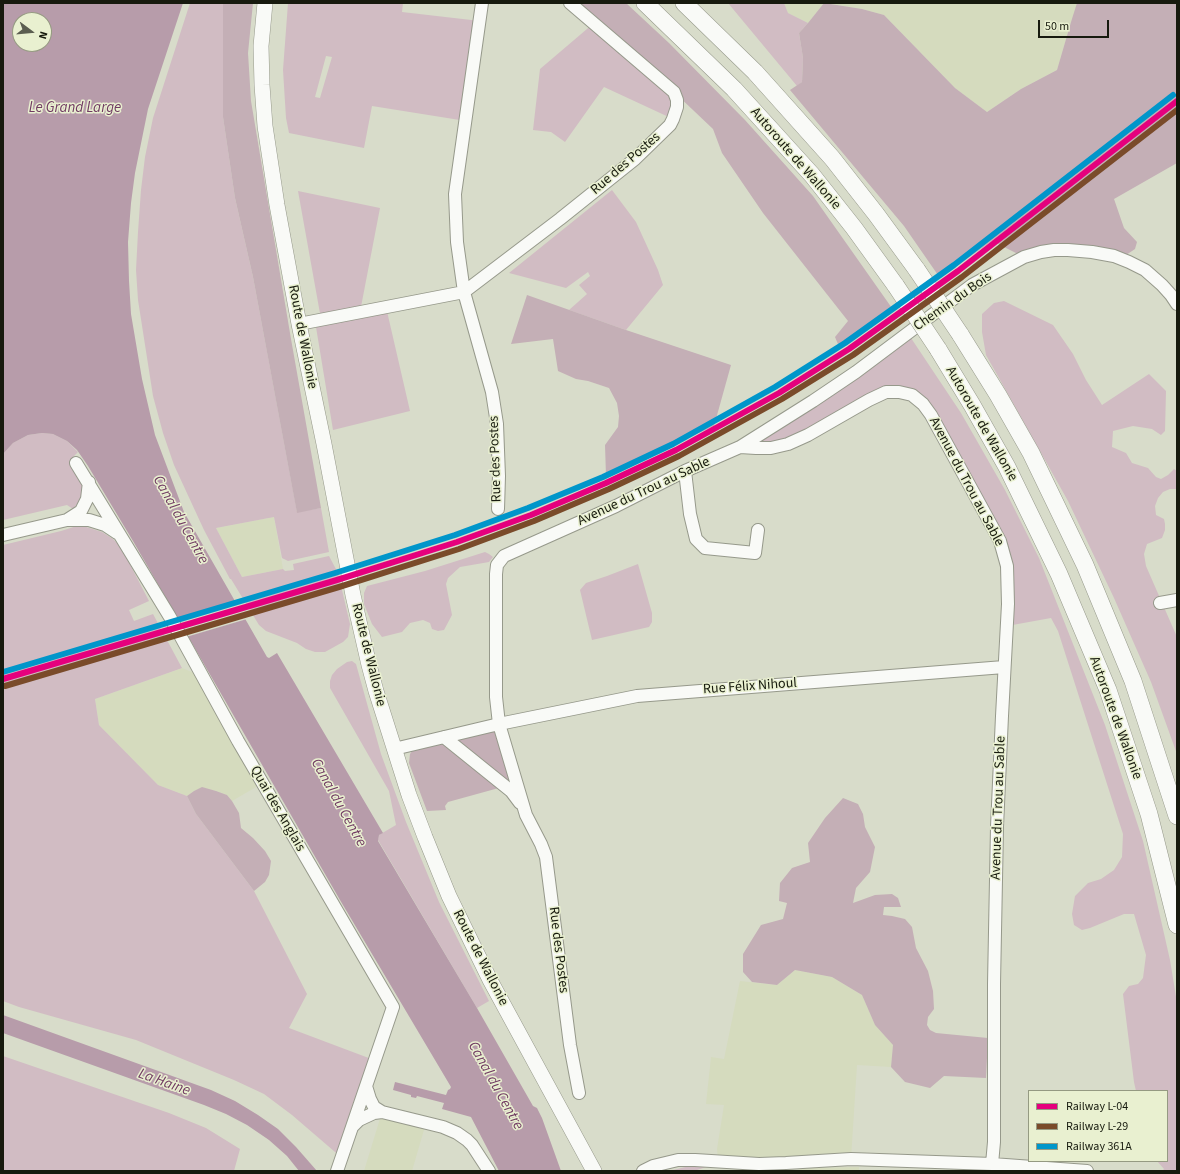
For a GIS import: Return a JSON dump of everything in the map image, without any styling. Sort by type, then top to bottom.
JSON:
[{"type":"highway","name":"Autoroute de Wallonie","points":[[646,3],[734,90],[812,175],[854,228],[896,286],[938,349],[972,405],[1007,467],[1059,574],[1108,690],[1149,814],[1177,925]]},
{"type":"highway","name":"Autoroute de Wallonie","points":[[684,3],[754,72],[832,158],[917,270],[960,334],[998,395],[1031,453],[1085,564],[1133,681],[1177,816]]},
{"type":"main road","name":"Route de Wallonie","points":[[265,3],[261,46],[262,85],[265,126],[277,205],[353,595],[376,692],[425,838],[449,896],[496,991],[594,1171]]},
{"type":"street","name":"Rue des Postes","points":[[482,3],[455,194],[457,242],[464,292],[492,392],[496,418],[499,476],[498,509]]},
{"type":"street","name":"Rue des Postes","points":[[299,324],[464,292],[635,160],[670,125],[674,119],[677,107],[677,100],[674,92],[570,3]]},
{"type":"street","name":"Chemin du Bois","points":[[740,447],[814,401],[856,372],[972,286],[1024,257],[1054,250],[1092,252],[1114,256],[1145,270],[1162,285],[1177,304]]},
{"type":"street","name":"Avenue du Trou au Sable","points":[[496,599],[497,565],[504,556],[616,506],[685,471],[740,447],[771,448],[788,444],[808,436],[869,400],[886,392],[899,392],[912,395],[923,404],[931,415],[1000,541],[1007,566],[1008,582],[997,835],[994,984],[994,1142],[992,1164]]},
{"type":"street","name":"Quai des Anglais","points":[[76,463],[122,536],[170,617],[238,741],[393,1007],[337,1171]]},
{"type":"street","points":[[685,471],[690,514],[696,539],[705,548],[755,553],[758,530]]},
{"type":"street","points":[[67,520],[81,511],[87,499],[89,482]]},
{"type":"street","points":[[3,535],[67,520],[89,520],[105,525],[122,536]]},
{"type":"street","name":"Rue des Postes","points":[[496,599],[496,697],[499,724],[525,811]]},
{"type":"street","points":[[1160,603],[1177,600]]},
{"type":"street","name":"Rue Félix Nihoul","points":[[499,724],[637,696],[1004,667]]},
{"type":"street","points":[[394,749],[499,724]]},
{"type":"street","name":"Rue des Postes","points":[[444,737],[511,791],[525,811],[546,857],[570,1045],[579,1093]]},
{"type":"street","points":[[366,1086],[374,1106],[382,1112]]},
{"type":"street","points":[[353,1126],[366,1116],[382,1112],[443,1127],[457,1133],[467,1140],[489,1171]]},
{"type":"street","points":[[643,1171],[653,1166],[678,1160],[695,1160],[758,1167],[786,1167],[852,1158],[992,1164],[1087,1171]]},
{"type":"shaded area","points":[[190,3],[223,3],[223,117],[235,198],[253,277],[297,512],[321,508],[329,552],[288,561],[282,558],[274,517],[216,528],[242,577],[283,569],[285,571],[294,570],[293,564],[329,556],[338,573],[350,624],[348,637],[343,642],[325,652],[315,652],[306,649],[297,643],[266,631],[259,625],[230,579],[204,530],[174,465],[163,433],[153,396],[138,300],[136,270],[141,190],[145,157],[153,118]]},
{"type":"shaded area","points":[[223,3],[253,3],[248,53],[251,101],[321,508],[297,513],[253,277],[235,198],[223,117]]},
{"type":"shaded area","points":[[288,3],[403,3],[402,12],[480,21],[466,121],[372,106],[364,148],[289,133],[286,118],[283,70]],"holes":[[[326,56],[332,57],[320,98],[315,97]]]},
{"type":"shaded area","points":[[570,3],[626,3],[669,43],[745,120],[813,196],[894,311],[840,349],[835,337],[848,321],[763,213],[722,153],[713,129],[674,92]]},
{"type":"shaded area","points":[[728,3],[784,3],[788,13],[808,23],[799,33],[803,58],[802,82],[797,86]]},
{"type":"shaded area","points":[[784,3],[824,3],[808,23],[788,13]]},
{"type":"shaded area","points":[[824,3],[862,9],[884,15],[955,88],[987,112],[1021,89],[1057,70],[1077,3],[1177,3],[1177,163],[1114,199],[1124,228],[1137,242],[1135,249],[1126,255],[1092,252],[1024,257],[992,241],[940,278],[904,226],[790,90],[802,82],[803,58],[799,33]]},
{"type":"shaded area","points":[[825,3],[1078,4],[1071,22],[1057,70],[1021,89],[987,112],[955,88],[884,15],[862,9]]},
{"type":"shaded area","points":[[594,23],[674,92],[673,119],[604,87],[565,142],[551,132],[533,130],[540,69]]},
{"type":"shaded area","points":[[612,190],[636,222],[658,270],[663,285],[626,330],[569,310],[587,294],[579,285],[590,276],[588,272],[566,288],[509,273]]},
{"type":"shaded area","points":[[298,191],[380,208],[360,312],[386,307],[410,411],[333,430],[315,321],[321,319]]},
{"type":"shaded area","points":[[527,295],[731,365],[714,426],[606,476],[605,445],[618,427],[619,416],[617,403],[609,388],[588,381],[576,379],[558,371],[553,339],[511,344]]},
{"type":"shaded area","points":[[1004,301],[1053,325],[1073,354],[1086,380],[1102,405],[1149,374],[1166,391],[1165,431],[1161,435],[1152,429],[1133,426],[1113,431],[1112,447],[1126,453],[1132,463],[1148,468],[1156,477],[1161,479],[1174,469],[1177,471],[1177,489],[1170,489],[1163,492],[1158,498],[1155,506],[1156,515],[1164,519],[1165,530],[1162,538],[1147,544],[1144,554],[1146,566],[1177,637],[1177,754],[1151,682],[1114,598],[1068,501],[986,355],[982,332],[982,314],[994,303]]},
{"type":"shaded area","points":[[911,338],[961,413],[1005,490],[1039,558],[1105,725],[1143,841],[1170,960],[1177,1003],[1177,1171],[1162,1171],[1164,1169],[1158,1162],[1168,1162],[1168,1090],[1136,1090],[1134,1082],[1123,994],[1129,986],[1138,984],[1143,978],[1146,955],[1134,914],[1124,914],[1082,930],[1074,925],[1072,914],[1075,896],[1088,883],[1101,879],[1114,870],[1122,857],[1123,834],[1058,631],[1051,618],[1007,626],[1007,566],[931,415],[899,392],[808,435],[740,447]]},
{"type":"shaded area","points":[[42,433],[53,434],[67,441],[78,452],[72,458],[89,482],[81,499],[73,509],[67,505],[3,520],[3,454],[13,443],[28,435]]},
{"type":"shaded area","points":[[274,517],[283,569],[242,577],[216,528]]},
{"type":"shaded area","points":[[80,525],[102,532],[113,539],[121,547],[149,601],[129,610],[134,621],[153,614],[182,668],[95,699],[99,725],[158,785],[187,796],[196,814],[254,891],[307,994],[289,1028],[374,1060],[342,1158],[292,1115],[264,1094],[234,1080],[136,1040],[19,1007],[3,1001],[3,545]]},
{"type":"shaded area","points":[[485,552],[493,557],[489,562],[460,567],[448,578],[446,584],[452,615],[444,630],[438,631],[432,629],[430,623],[423,620],[410,623],[402,632],[382,637],[372,624],[364,604],[364,593],[367,586],[425,571]]},
{"type":"shaded area","points":[[638,564],[652,613],[652,622],[649,627],[592,640],[580,590],[586,583]]},
{"type":"shaded area","points":[[352,661],[356,664],[381,754],[406,822],[439,902],[489,1001],[477,1008],[378,840],[379,835],[396,825],[389,791],[330,688],[332,675],[337,669],[347,662]]},
{"type":"shaded area","points":[[182,668],[203,678],[263,783],[232,801],[227,795],[216,791],[202,788],[187,796],[158,785],[99,725],[95,699]]},
{"type":"shaded area","points":[[490,730],[495,731],[508,775],[506,786],[448,802],[445,806],[446,810],[427,811],[409,763],[410,754],[414,748]]},
{"type":"shaded area","points":[[202,787],[227,795],[239,813],[241,828],[265,851],[271,861],[269,875],[265,882],[254,891],[196,814],[187,796]]},
{"type":"shaded area","points":[[843,798],[858,804],[863,814],[865,827],[875,847],[870,872],[856,888],[853,903],[875,895],[892,894],[898,898],[901,907],[884,907],[883,915],[905,919],[912,927],[916,948],[928,971],[933,991],[934,1009],[928,1017],[927,1025],[930,1030],[936,1033],[988,1038],[986,1078],[944,1076],[930,1088],[905,1082],[891,1067],[893,1045],[875,1025],[862,995],[832,977],[795,970],[777,985],[752,982],[743,972],[743,954],[761,925],[783,919],[787,903],[779,901],[780,883],[792,868],[810,862],[808,843],[825,818]]},
{"type":"shaded area","points":[[795,970],[832,977],[862,995],[875,1025],[893,1045],[891,1067],[857,1065],[851,1159],[718,1161],[717,1149],[724,1105],[706,1104],[711,1057],[724,1059],[740,981],[777,985]]},
{"type":"shaded area","points":[[3,1056],[169,1113],[206,1128],[240,1149],[234,1171],[3,1171]]},
{"type":"shaded area","points":[[382,1112],[426,1123],[412,1171],[364,1171]]},
{"type":"shaded area","points":[[706,1162],[718,1163],[694,1171],[669,1171]]},
{"type":"shaded area","points":[[859,1167],[859,1171],[794,1171],[804,1168]]},
{"type":"water","points":[[3,3],[183,3],[148,109],[135,173],[128,242],[131,314],[142,379],[155,435],[184,512],[267,657],[269,658],[277,653],[383,833],[379,835],[378,841],[533,1106],[537,1108],[561,1171],[499,1171],[471,1117],[442,1109],[444,1103],[417,1096],[416,1098],[411,1097],[411,1095],[393,1090],[395,1082],[446,1095],[451,1087],[340,900],[133,541],[88,466],[77,450],[67,441],[53,434],[42,433],[28,435],[13,443],[3,454]]},
{"type":"water","name":"La Haine","points":[[3,1015],[211,1090],[235,1101],[278,1129],[317,1171],[299,1171],[287,1156],[269,1140],[247,1125],[226,1114],[3,1033]]},
{"type":"pier","points":[[238,603],[247,619],[186,637],[177,621]]},
{"type":"rail line","name":"361A","points":[[3,672],[335,573],[455,535],[528,508],[603,477],[673,444],[775,387],[845,343],[954,265],[1173,95]]},
{"type":"rail line","name":"L-04","points":[[3,679],[337,580],[457,542],[531,515],[606,483],[676,450],[779,393],[849,349],[958,271],[1177,101]]},
{"type":"rail line","name":"L-29","points":[[5,686],[339,587],[459,549],[534,521],[609,489],[679,456],[782,399],[853,355],[962,277],[1177,110]]},
{"type":"water label","name":"Le Grand Large","points":[[75,109]]},
{"type":"water label","name":"Canal du Centre","points":[[180,520]]},
{"type":"water label","name":"Canal du Centre","points":[[338,803]]},
{"type":"water label","name":"Canal du Centre","points":[[495,1086]]}]
